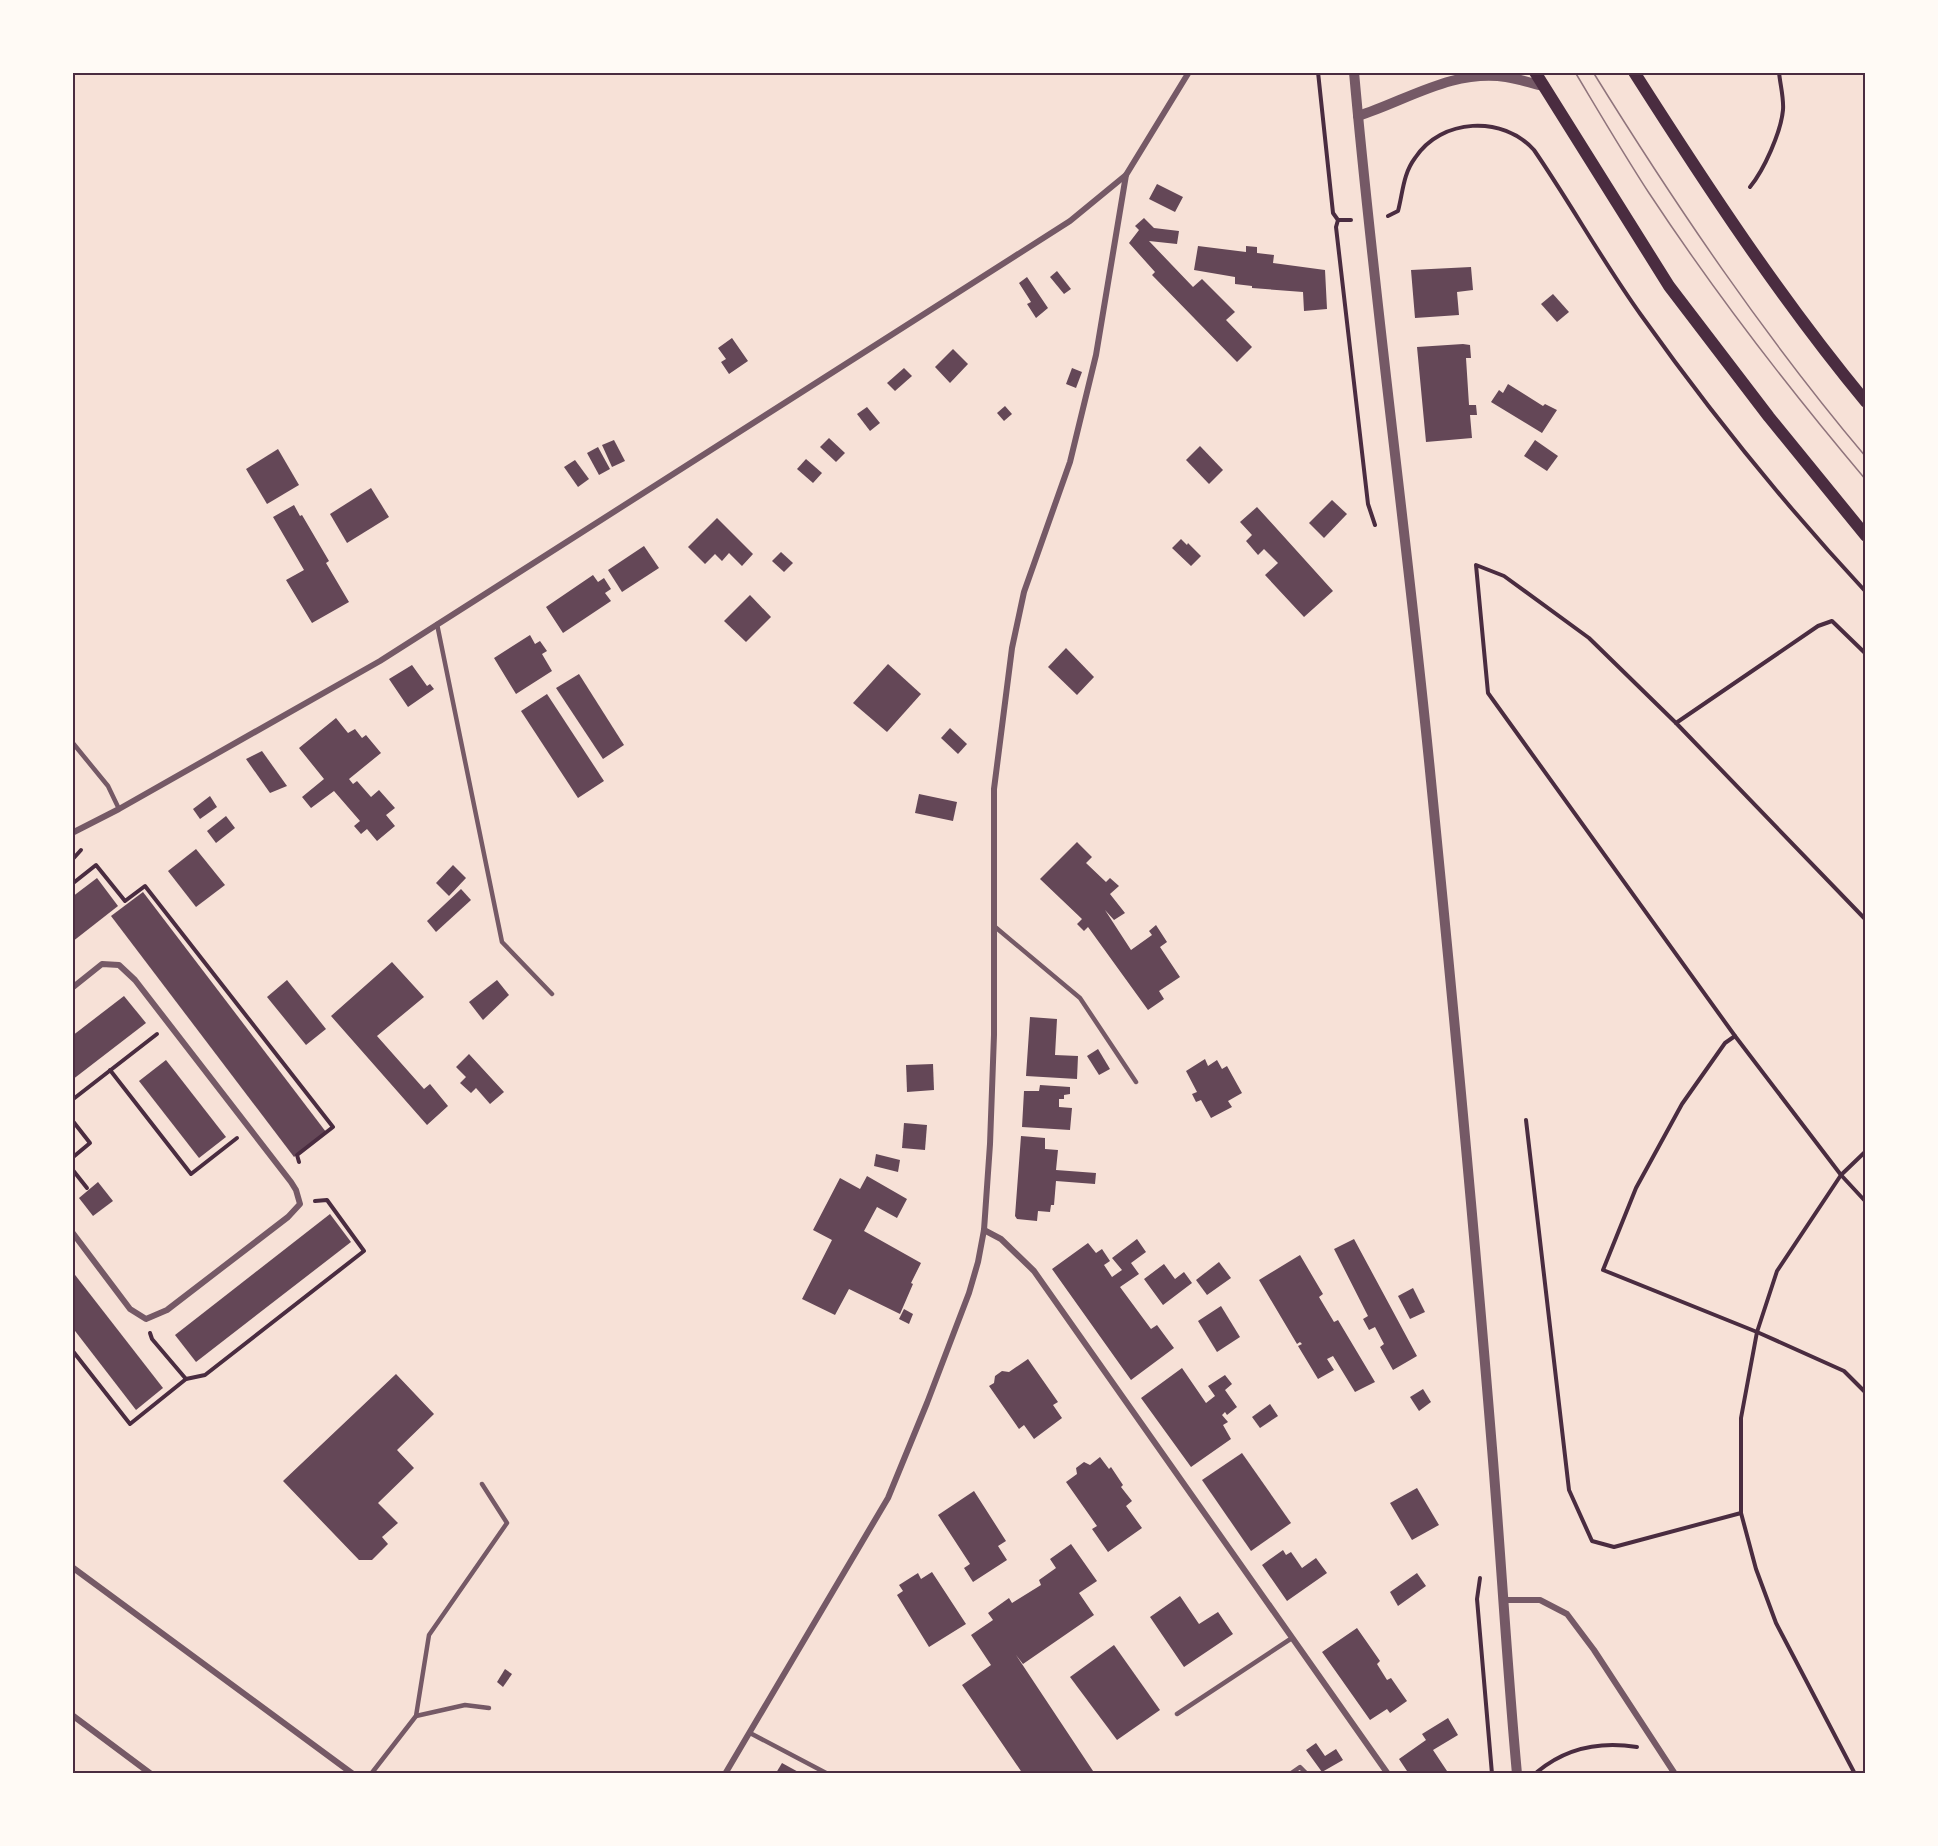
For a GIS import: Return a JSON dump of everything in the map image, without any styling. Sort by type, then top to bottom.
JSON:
[{"type":"main road","points":[[1534,72],[1669,286],[1811,470],[1866,536]]},
{"type":"main road","points":[[1634,72],[1705,184],[1772,279],[1866,402]]},
{"type":"street","points":[[72,833],[119,809],[380,661],[1070,221],[1126,175],[1189,72]]},
{"type":"street","points":[[1354,72],[1391,429],[1431,778],[1493,1456],[1502,1600],[1517,1774]]},
{"type":"street","points":[[1358,116],[1442,83],[1471,77],[1505,77],[1543,86]]},
{"type":"street","points":[[725,1774],[888,1498],[969,1293],[984,1230],[990,1144],[994,1035],[994,789],[1012,648],[1024,592],[1070,462],[1096,355],[1126,175]]},
{"type":"street","points":[[72,988],[102,964],[119,965],[135,980],[291,1182],[300,1204],[288,1217],[167,1310],[146,1319],[130,1309],[72,1232]]},
{"type":"street","points":[[984,1230],[1001,1239],[1034,1271],[1388,1774]]},
{"type":"street","points":[[72,1567],[352,1774]]},
{"type":"street","points":[[1502,1600],[1540,1600],[1567,1614],[1588,1640],[1675,1774]]},
{"type":"street","points":[[72,1715],[151,1774]]},
{"type":"lane","points":[[437,624],[502,942],[552,994]]},
{"type":"lane","points":[[72,742],[108,786],[119,809]]},
{"type":"lane","points":[[994,926],[1080,998],[1136,1082]]},
{"type":"lane","points":[[372,1774],[416,1716],[429,1635],[507,1523],[482,1484]]},
{"type":"lane","points":[[1177,1714],[1292,1638]]},
{"type":"lane","points":[[416,1716],[465,1705],[489,1708]]},
{"type":"lane","points":[[750,1733],[828,1774]]},
{"type":"lane","points":[[1290,1774],[1300,1767],[1307,1774]]},
{"type":"path","points":[[1318,72],[1333,213],[1338,220]]},
{"type":"path","points":[[1750,187],[1759,176],[1783,109],[1779,72]]},
{"type":"path","points":[[1387,216],[1398,211],[1404,180],[1415,157],[1433,140],[1454,130],[1478,126],[1502,129],[1522,139],[1538,156],[1641,315],[1684,373],[1773,487],[1866,592]]},
{"type":"path","points":[[1338,220],[1347,220]]},
{"type":"path","points":[[1338,220],[1336,227],[1368,504],[1375,525]]},
{"type":"path","points":[[1866,920],[1676,723],[1589,638],[1504,576],[1476,565],[1488,693],[1735,1036],[1841,1175],[1866,1202]]},
{"type":"path","points":[[1676,723],[1818,626],[1832,621],[1866,654]]},
{"type":"path","points":[[72,884],[96,865],[125,901],[145,886],[333,1127],[297,1155],[301,1172],[291,1182]]},
{"type":"path","points":[[72,1100],[169,1024]]},
{"type":"path","points":[[1735,1036],[1725,1043],[1682,1104],[1636,1188],[1603,1270],[1758,1332],[1844,1371],[1866,1393]]},
{"type":"path","points":[[110,1070],[191,1174],[250,1129]]},
{"type":"path","points":[[72,1120],[90,1143],[72,1158]]},
{"type":"path","points":[[1526,1120],[1569,1490],[1592,1541],[1614,1547],[1741,1513]]},
{"type":"path","points":[[1855,1774],[1776,1623],[1756,1569],[1741,1513],[1741,1418],[1758,1332],[1777,1271],[1841,1175],[1866,1151]]},
{"type":"path","points":[[72,1169],[87,1188]]},
{"type":"path","points":[[72,1350],[130,1424],[186,1379],[205,1375],[364,1251],[327,1200],[300,1204]]},
{"type":"path","points":[[146,1319],[152,1339],[186,1379]]},
{"type":"path","points":[[1480,1571],[1477,1596],[1492,1774]]},
{"type":"path","points":[[1537,1772],[1564,1754],[1602,1744],[1617,1744],[1661,1753]]},
{"type":"building","points":[[1157,184],[1183,197],[1175,212],[1149,199]]},
{"type":"building","points":[[1144,218],[1154,228],[1179,231],[1177,244],[1149,241],[1193,287],[1202,279],[1235,312],[1226,320],[1252,347],[1237,362],[1152,275],[1155,272],[1129,243],[1139,230],[1135,226]]},
{"type":"building","points":[[1198,246],[1246,252],[1246,246],[1257,247],[1257,253],[1274,255],[1273,263],[1325,270],[1327,309],[1304,311],[1303,292],[1252,288],[1252,286],[1235,284],[1235,277],[1194,270]]},
{"type":"building","points":[[1471,267],[1473,290],[1457,292],[1459,315],[1415,318],[1411,270]]},
{"type":"building","points":[[1057,271],[1071,289],[1064,294],[1050,277]]},
{"type":"building","points":[[1027,277],[1048,308],[1036,318],[1027,304],[1031,302],[1019,283]]},
{"type":"building","points":[[1553,294],[1569,312],[1557,322],[1541,304]]},
{"type":"building","points":[[732,338],[748,361],[729,374],[721,362],[726,359],[718,348]]},
{"type":"building","points":[[1470,345],[1471,358],[1466,358],[1469,405],[1476,405],[1477,415],[1470,415],[1472,438],[1426,442],[1417,347]]},
{"type":"building","points":[[953,349],[968,364],[950,383],[935,367]]},
{"type":"building","points":[[904,368],[912,376],[895,391],[887,383]]},
{"type":"building","points":[[1072,368],[1082,372],[1076,388],[1066,384]]},
{"type":"building","points":[[1508,384],[1543,406],[1545,404],[1557,410],[1542,433],[1491,402],[1499,390],[1503,393]]},
{"type":"building","points":[[1005,406],[1012,414],[1004,421],[997,413]]},
{"type":"building","points":[[867,407],[880,423],[870,431],[857,414]]},
{"type":"building","points":[[829,438],[845,453],[836,462],[820,447]]},
{"type":"building","points":[[614,440],[625,461],[612,467],[602,445]]},
{"type":"building","points":[[1535,440],[1558,456],[1547,471],[1524,456]]},
{"type":"building","points":[[1200,446],[1223,470],[1209,484],[1186,460]]},
{"type":"building","points":[[598,447],[610,469],[599,475],[587,453]]},
{"type":"building","points":[[278,449],[299,485],[267,504],[246,469]]},
{"type":"building","points":[[806,459],[822,473],[813,483],[797,469]]},
{"type":"building","points":[[575,460],[589,479],[578,487],[564,467]]},
{"type":"building","points":[[371,488],[389,517],[347,543],[330,514]]},
{"type":"building","points":[[1332,500],[1347,514],[1324,538],[1309,523]]},
{"type":"building","points":[[294,505],[329,561],[326,563],[349,602],[312,623],[286,580],[304,570],[273,517]]},
{"type":"building","points":[[1257,507],[1333,591],[1304,617],[1265,575],[1278,563],[1264,549],[1258,555],[1246,541],[1252,535],[1240,522]]},
{"type":"building","points":[[717,518],[753,554],[742,566],[729,553],[722,561],[715,554],[705,564],[688,547]]},
{"type":"building","points":[[1181,539],[1201,556],[1191,566],[1172,548]]},
{"type":"building","points":[[644,546],[659,568],[622,592],[608,570]]},
{"type":"building","points":[[781,552],[793,563],[784,572],[772,561]]},
{"type":"building","points":[[593,575],[598,582],[604,578],[611,589],[605,593],[611,601],[563,633],[546,607]]},
{"type":"building","points":[[750,595],[771,617],[746,642],[724,621]]},
{"type":"building","points":[[530,635],[535,644],[540,641],[547,651],[542,654],[552,671],[516,694],[494,658]]},
{"type":"building","points":[[1066,648],[1094,677],[1077,695],[1048,667]]},
{"type":"building","points":[[888,664],[921,694],[887,732],[853,703]]},
{"type":"building","points":[[412,665],[427,686],[430,684],[434,689],[408,707],[389,679]]},
{"type":"building","points":[[579,674],[624,745],[603,759],[556,688]]},
{"type":"building","points":[[547,694],[604,781],[578,798],[521,711]]},
{"type":"building","points":[[336,718],[348,733],[355,729],[362,738],[366,735],[381,753],[349,779],[353,784],[357,781],[371,797],[379,790],[395,808],[386,815],[395,826],[377,841],[367,829],[361,834],[354,826],[360,821],[334,791],[311,808],[302,797],[324,779],[299,748]]},
{"type":"building","points":[[950,728],[967,744],[958,754],[941,738]]},
{"type":"building","points":[[262,751],[287,786],[270,793],[246,759]]},
{"type":"building","points":[[919,794],[957,802],[953,821],[915,813]]},
{"type":"building","points":[[210,796],[217,807],[200,819],[193,809]]},
{"type":"building","points":[[226,816],[235,828],[216,843],[207,831]]},
{"type":"building","points":[[1077,842],[1092,857],[1086,863],[1106,882],[1110,878],[1119,886],[1110,894],[1125,913],[1114,920],[1105,910],[1131,950],[1152,935],[1149,931],[1156,925],[1167,942],[1160,947],[1180,977],[1159,991],[1164,999],[1148,1010],[1088,927],[1084,931],[1077,924],[1082,919],[1040,879]]},
{"type":"building","points":[[196,849],[225,885],[196,907],[168,871]]},
{"type":"building","points":[[453,865],[466,878],[449,896],[436,883]]},
{"type":"building","points":[[97,878],[118,906],[72,942],[72,897]]},
{"type":"building","points":[[461,889],[471,900],[436,932],[427,921]]},
{"type":"building","points":[[143,892],[326,1132],[294,1157],[111,916]]},
{"type":"building","points":[[392,962],[424,997],[377,1036],[424,1089],[430,1084],[448,1106],[427,1125],[331,1016]]},
{"type":"building","points":[[287,980],[326,1029],[306,1045],[267,997]]},
{"type":"building","points":[[497,980],[509,995],[483,1020],[469,1002]]},
{"type":"building","points":[[124,996],[146,1023],[72,1080],[72,1036]]},
{"type":"building","points":[[1030,1017],[1057,1019],[1055,1055],[1078,1056],[1077,1079],[1026,1076]]},
{"type":"building","points":[[1098,1049],[1110,1069],[1099,1075],[1087,1056]]},
{"type":"building","points":[[469,1054],[504,1092],[490,1104],[476,1088],[471,1093],[460,1083],[466,1077],[456,1067]]},
{"type":"building","points":[[1205,1059],[1208,1066],[1217,1060],[1222,1069],[1227,1066],[1242,1093],[1228,1101],[1232,1107],[1211,1118],[1201,1100],[1196,1102],[1192,1094],[1197,1092],[1186,1071]]},
{"type":"building","points":[[166,1060],[226,1137],[199,1158],[139,1081]]},
{"type":"building","points":[[933,1064],[934,1090],[907,1092],[906,1065]]},
{"type":"building","points":[[1040,1085],[1070,1087],[1070,1094],[1064,1095],[1064,1099],[1059,1099],[1059,1107],[1072,1108],[1070,1130],[1022,1127],[1024,1091],[1039,1091]]},
{"type":"building","points":[[904,1123],[927,1125],[925,1150],[902,1148]]},
{"type":"building","points":[[1021,1136],[1045,1138],[1045,1149],[1058,1150],[1056,1170],[1096,1173],[1095,1184],[1056,1181],[1054,1205],[1051,1205],[1050,1212],[1038,1211],[1037,1221],[1017,1219],[1015,1216]]},
{"type":"building","points":[[876,1154],[900,1160],[898,1172],[874,1166]]},
{"type":"building","points":[[867,1176],[907,1199],[897,1218],[877,1207],[864,1231],[921,1263],[900,1314],[849,1289],[835,1315],[802,1299],[832,1240],[813,1230],[840,1178],[860,1189]]},
{"type":"building","points":[[98,1182],[113,1201],[93,1216],[79,1198]]},
{"type":"building","points":[[330,1214],[351,1242],[196,1362],[175,1335]]},
{"type":"building","points":[[1137,1239],[1146,1252],[1131,1263],[1139,1274],[1120,1287],[1151,1329],[1157,1325],[1174,1348],[1131,1380],[1052,1269],[1088,1243],[1096,1253],[1102,1249],[1110,1261],[1104,1265],[1112,1277],[1122,1270],[1112,1258]]},
{"type":"building","points":[[1354,1239],[1417,1356],[1393,1370],[1380,1347],[1384,1344],[1375,1327],[1369,1330],[1363,1319],[1368,1316],[1334,1249]]},
{"type":"building","points":[[1300,1255],[1323,1294],[1319,1297],[1334,1322],[1338,1320],[1375,1382],[1355,1392],[1333,1356],[1327,1359],[1334,1370],[1318,1379],[1298,1346],[1302,1344],[1300,1342],[1297,1344],[1259,1280]]},
{"type":"building","points":[[1219,1262],[1231,1278],[1207,1295],[1196,1280]]},
{"type":"building","points":[[1164,1264],[1175,1279],[1184,1272],[1192,1283],[1163,1305],[1144,1279]]},
{"type":"building","points":[[72,1271],[163,1388],[136,1410],[72,1327]]},
{"type":"building","points":[[1413,1288],[1425,1312],[1410,1319],[1398,1296]]},
{"type":"building","points":[[1221,1306],[1240,1337],[1217,1352],[1198,1321]]},
{"type":"building","points":[[904,1309],[913,1314],[909,1324],[899,1319]]},
{"type":"building","points":[[1028,1359],[1058,1402],[1053,1405],[1062,1418],[1034,1439],[1024,1425],[1019,1429],[989,1386],[994,1383],[995,1376],[1002,1371],[1009,1372]]},
{"type":"building","points":[[1182,1368],[1206,1403],[1215,1396],[1208,1386],[1225,1375],[1232,1384],[1225,1390],[1237,1407],[1227,1415],[1225,1412],[1222,1415],[1228,1422],[1223,1425],[1231,1439],[1191,1467],[1141,1398]]},
{"type":"building","points":[[396,1374],[434,1414],[397,1450],[414,1468],[378,1503],[398,1523],[382,1537],[388,1544],[372,1560],[359,1560],[283,1481]]},
{"type":"building","points":[[1423,1389],[1431,1402],[1419,1411],[1410,1397]]},
{"type":"building","points":[[1270,1404],[1278,1416],[1260,1428],[1252,1417]]},
{"type":"building","points":[[1242,1453],[1291,1523],[1251,1551],[1202,1480]]},
{"type":"building","points":[[1100,1457],[1109,1469],[1111,1467],[1123,1485],[1121,1487],[1132,1501],[1126,1506],[1142,1528],[1108,1552],[1092,1529],[1097,1526],[1066,1482],[1077,1474],[1076,1468],[1084,1462],[1090,1465]]},
{"type":"building","points":[[1417,1488],[1439,1525],[1412,1540],[1390,1503]]},
{"type":"building","points":[[974,1491],[1006,1541],[998,1546],[1007,1560],[973,1582],[964,1568],[970,1564],[938,1515]]},
{"type":"building","points":[[1071,1544],[1097,1581],[1079,1593],[1094,1615],[1023,1664],[1016,1655],[1095,1774],[1023,1774],[962,1685],[991,1665],[971,1635],[993,1620],[988,1613],[1009,1598],[1012,1603],[1041,1585],[1039,1580],[1056,1568],[1050,1559]]},
{"type":"building","points":[[1283,1550],[1286,1555],[1291,1552],[1302,1568],[1316,1558],[1327,1573],[1287,1601],[1262,1565]]},
{"type":"building","points":[[932,1572],[966,1624],[929,1647],[897,1595],[903,1591],[899,1585],[918,1573],[921,1579]]},
{"type":"building","points":[[1417,1573],[1426,1586],[1398,1606],[1390,1592]]},
{"type":"building","points":[[1180,1596],[1199,1624],[1218,1612],[1233,1634],[1184,1667],[1150,1617]]},
{"type":"building","points":[[1357,1628],[1380,1661],[1377,1664],[1387,1680],[1391,1678],[1407,1701],[1390,1713],[1387,1709],[1370,1720],[1322,1652]]},
{"type":"building","points":[[1114,1645],[1160,1710],[1117,1740],[1070,1677]]},
{"type":"building","points":[[505,1669],[512,1674],[503,1687],[497,1682]]},
{"type":"building","points":[[1448,1718],[1458,1735],[1433,1750],[1449,1774],[1409,1774],[1399,1759],[1426,1740],[1422,1734]]},
{"type":"building","points":[[1316,1743],[1325,1756],[1336,1749],[1343,1760],[1322,1772],[1306,1750]]},
{"type":"building","points":[[782,1763],[802,1774],[776,1773]]},
{"type":"tram line","points":[[1575,72],[1639,178],[1726,304],[1866,480]]},
{"type":"tram line","points":[[1593,72],[1656,172],[1722,269],[1792,365],[1866,457]]}]
